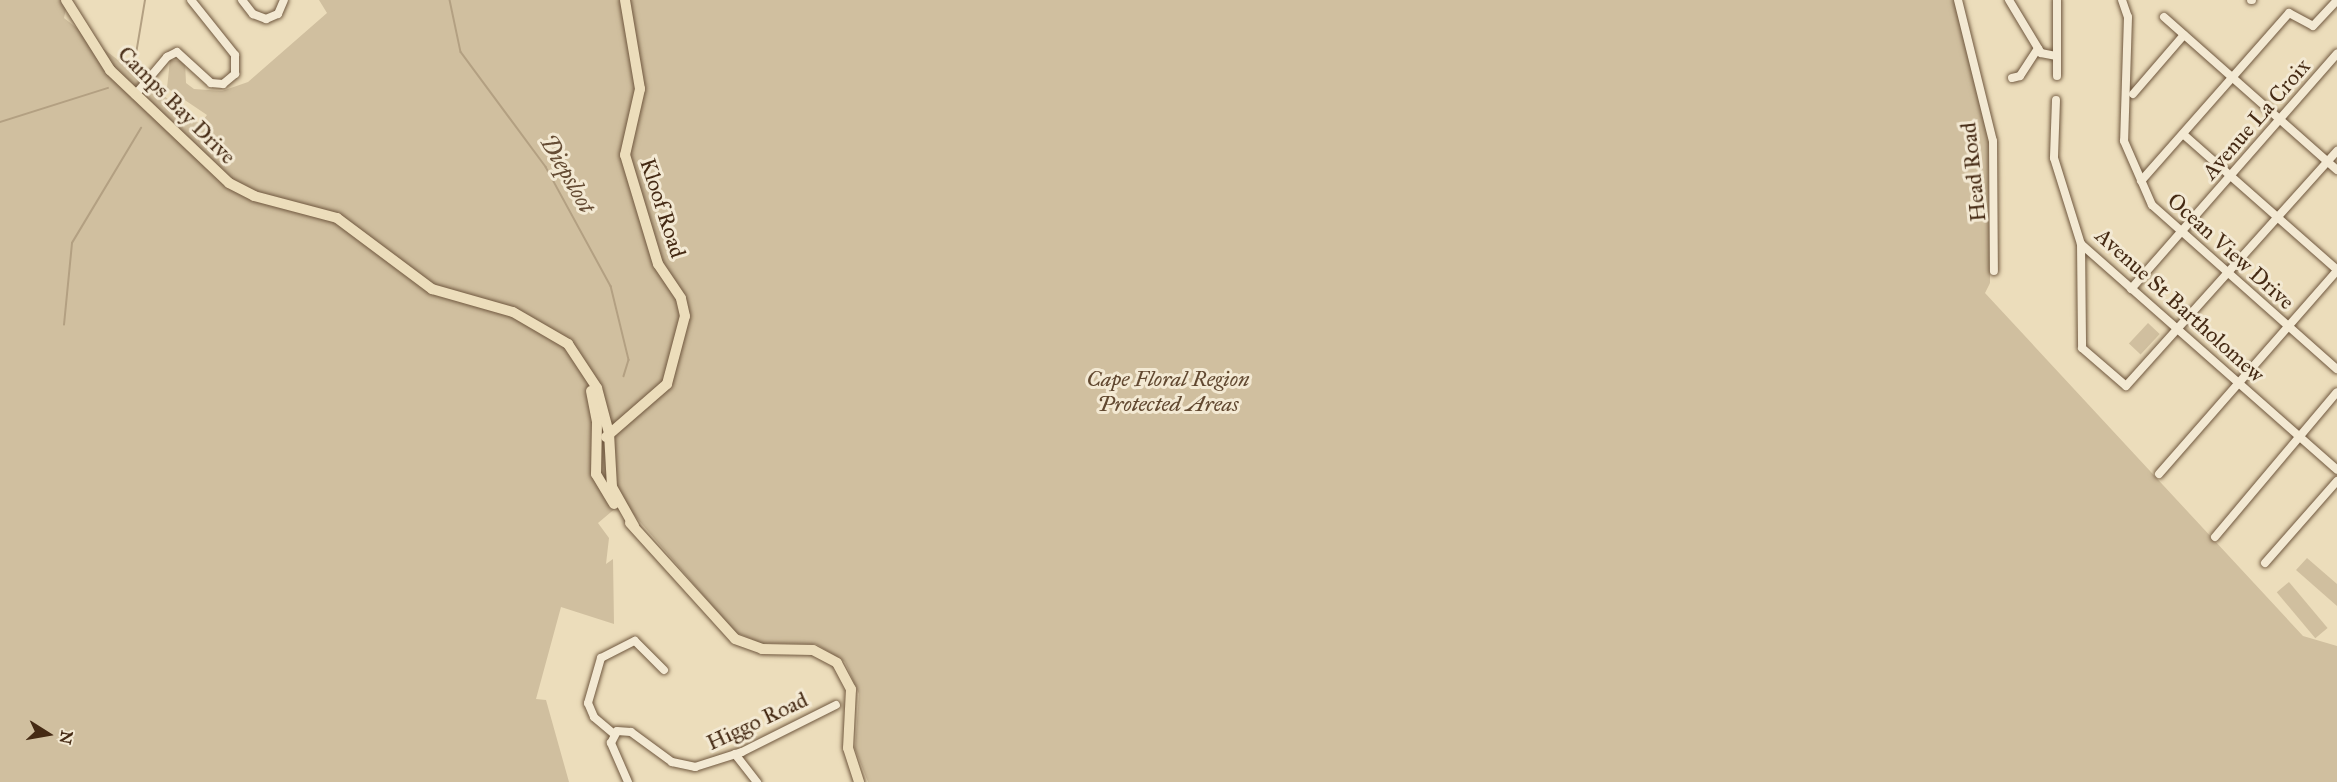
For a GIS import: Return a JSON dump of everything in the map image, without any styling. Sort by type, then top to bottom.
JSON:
[{"type":"main road","name":"Camps Bay Drive","points":[[66,0],[99,56],[135,95],[237,189],[338,218],[432,289],[513,312],[568,344],[586,367],[609,433],[610,467],[614,493],[634,526]]},
{"type":"main road","name":"Kloof Road","points":[[597,451],[609,433],[668,384],[685,316],[681,298],[658,264],[625,155],[640,82],[625,0]]},
{"type":"main road","name":"Camps Bay Drive","points":[[542,327],[572,355],[586,379],[595,407],[596,474]]},
{"type":"main road","points":[[597,451],[603,450],[610,454]]},
{"type":"main road","points":[[610,467],[596,474],[634,526],[735,639],[762,649],[809,649],[837,663],[851,689],[848,748],[859,782]]},
{"type":"street","points":[[135,95],[177,52],[211,83],[223,84],[235,74],[235,55],[191,0]]},
{"type":"street","points":[[242,0],[253,14],[266,19],[279,14],[284,0]]},
{"type":"street","name":"Head Road","points":[[1959,0],[1993,138],[1998,214],[1994,271]]},
{"type":"street","points":[[2009,0],[2038,48],[2057,56]]},
{"type":"street","points":[[2057,0],[2057,76]]},
{"type":"street","name":"Ocean View Drive","points":[[2122,0],[2127,13],[2124,141],[2154,208],[2337,369]]},
{"type":"street","points":[[2127,13],[2129,0]]},
{"type":"street","points":[[2141,181],[2290,12],[2313,26],[2337,0]]},
{"type":"street","points":[[2164,17],[2337,170]]},
{"type":"street","points":[[2133,94],[2184,35]]},
{"type":"street","points":[[2012,78],[2020,76],[2038,48]]},
{"type":"street","name":"Avenue La Croix","points":[[2132,289],[2337,54]]},
{"type":"street","name":"Avenue St Bartholomew","points":[[2056,100],[2054,158],[2081,244],[2300,440],[2337,470]]},
{"type":"street","points":[[2159,474],[2337,271],[2183,134]]},
{"type":"street","points":[[2081,244],[2082,348],[2124,386],[2326,160],[2337,143]]},
{"type":"street","points":[[2326,160],[2337,151]]},
{"type":"street","points":[[2080,264],[2095,256]]},
{"type":"street","points":[[2215,537],[2300,440],[2337,392]]},
{"type":"street","points":[[2324,411],[2337,401]]},
{"type":"street","points":[[2265,564],[2337,481]]},
{"type":"street","points":[[628,782],[611,743],[614,734],[594,717],[588,703],[601,658],[635,641],[664,670]]},
{"type":"street","name":"Higgo Road","points":[[614,734],[634,733],[689,768],[735,754],[836,705]]},
{"type":"street","points":[[735,754],[757,782]]},
{"type":"green space","name":"Cape Floral Region Protected Areas","points":[[0,0],[68,0],[64,18],[200,124],[207,115],[167,88],[170,60],[185,61],[186,83],[194,89],[222,91],[248,82],[327,13],[319,0],[1956,0],[1990,141],[1990,283],[1985,293],[2303,636],[2337,646],[2337,782],[868,782],[855,749],[859,694],[845,662],[816,644],[761,643],[735,632],[623,502],[598,523],[609,538],[606,564],[613,559],[614,624],[561,607],[536,699],[546,700],[569,782],[0,782]]},
{"type":"green space","points":[[2148,323],[2160,334],[2141,354],[2129,343]]},
{"type":"green space","points":[[2307,558],[2337,584],[2337,606],[2296,570]]},
{"type":"green space","points":[[2289,582],[2328,628],[2315,638],[2277,592]]},
{"type":"waterway","points":[[136,54],[145,0]]},
{"type":"waterway","name":"Diepsloot","points":[[450,0],[461,52],[546,167],[611,286],[629,360],[624,376]]},
{"type":"waterway","points":[[0,122],[108,88]]},
{"type":"waterway","points":[[64,325],[72,243],[141,128]]}]
